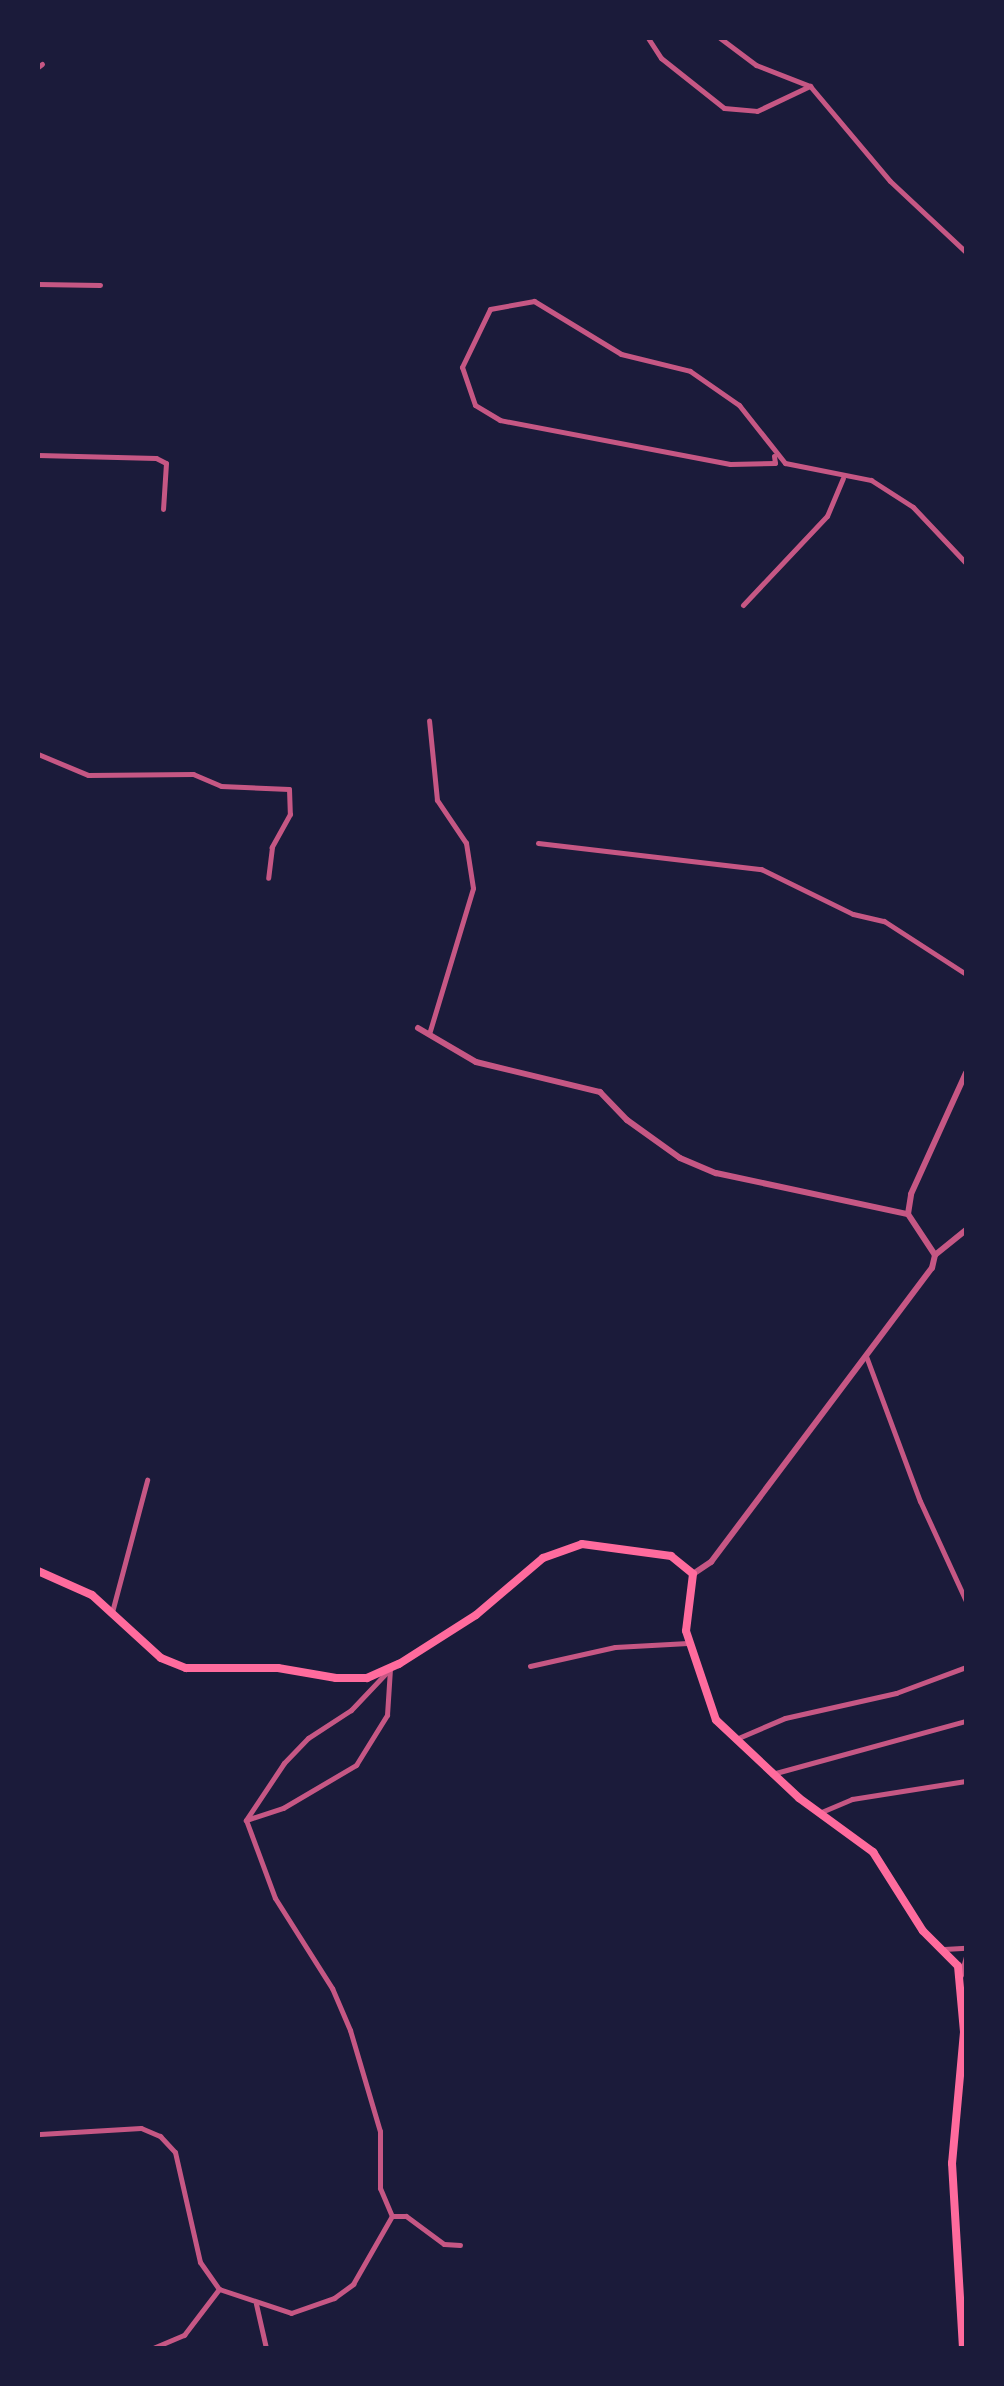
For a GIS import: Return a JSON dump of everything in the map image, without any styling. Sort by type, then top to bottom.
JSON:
[{"type":"main road","points":[[38,1570],[92,1595],[161,1658],[186,1668],[278,1668],[336,1678],[390,1668],[476,1615],[542,1558],[582,1544],[671,1556],[693,1574],[688,1642],[716,1720],[818,1814],[873,1852],[960,1978],[964,2032],[952,2163],[964,2263],[963,2348]]},
{"type":"street","points":[[648,38],[661,58],[724,108],[757,111],[810,86]]},
{"type":"street","points":[[720,38],[756,65],[810,86],[890,180],[966,252]]},
{"type":"street","points":[[38,284],[100,286]]},
{"type":"street","points":[[774,456],[775,462],[730,464],[500,420],[475,405],[462,367],[490,308],[534,302],[621,354],[690,371],[739,404],[774,456],[843,478],[871,480],[914,507],[966,564]]},
{"type":"street","points":[[38,455],[156,458],[166,463],[164,510]]},
{"type":"street","points":[[743,605],[827,516],[843,478]]},
{"type":"street","points":[[429,720],[437,800],[466,842],[473,888],[429,1034]]},
{"type":"street","points":[[38,754],[88,775],[193,774],[221,786],[289,789],[290,814],[272,846],[268,878]]},
{"type":"street","points":[[538,843],[761,868],[798,891],[884,921],[966,974]]},
{"type":"street","points":[[418,1028],[476,1062],[600,1092],[627,1120],[680,1158],[716,1173],[908,1214]]},
{"type":"street","points":[[936,1254],[908,1214],[910,1194],[966,1073]]},
{"type":"street","points":[[693,1574],[710,1562],[866,1356],[936,1254],[966,1230]]},
{"type":"street","points":[[866,1356],[920,1501],[966,1601]]},
{"type":"street","points":[[112,1612],[148,1480]]},
{"type":"street","points":[[530,1666],[615,1647],[688,1642]]},
{"type":"street","points":[[246,1820],[308,1738],[351,1710],[390,1668]]},
{"type":"street","points":[[246,1820],[283,1808],[356,1764],[387,1715],[390,1668]]},
{"type":"street","points":[[736,1740],[785,1718],[896,1693],[966,1668]]},
{"type":"street","points":[[772,1774],[966,1720]]},
{"type":"street","points":[[818,1814],[852,1799],[966,1781]]},
{"type":"street","points":[[40,2134],[141,2128],[160,2136],[175,2152],[200,2262],[219,2289],[256,2304],[290,2313],[334,2298],[368,2266],[392,2216],[380,2188],[380,2131],[350,2030],[332,1988],[275,1898],[246,1820]]},
{"type":"street","points":[[940,1949],[966,1948]]},
{"type":"street","points":[[960,1978],[966,1956]]},
{"type":"street","points":[[392,2216],[406,2216],[444,2244],[460,2245]]},
{"type":"street","points":[[153,2348],[184,2335],[219,2289]]},
{"type":"street","points":[[256,2304],[266,2348]]}]
